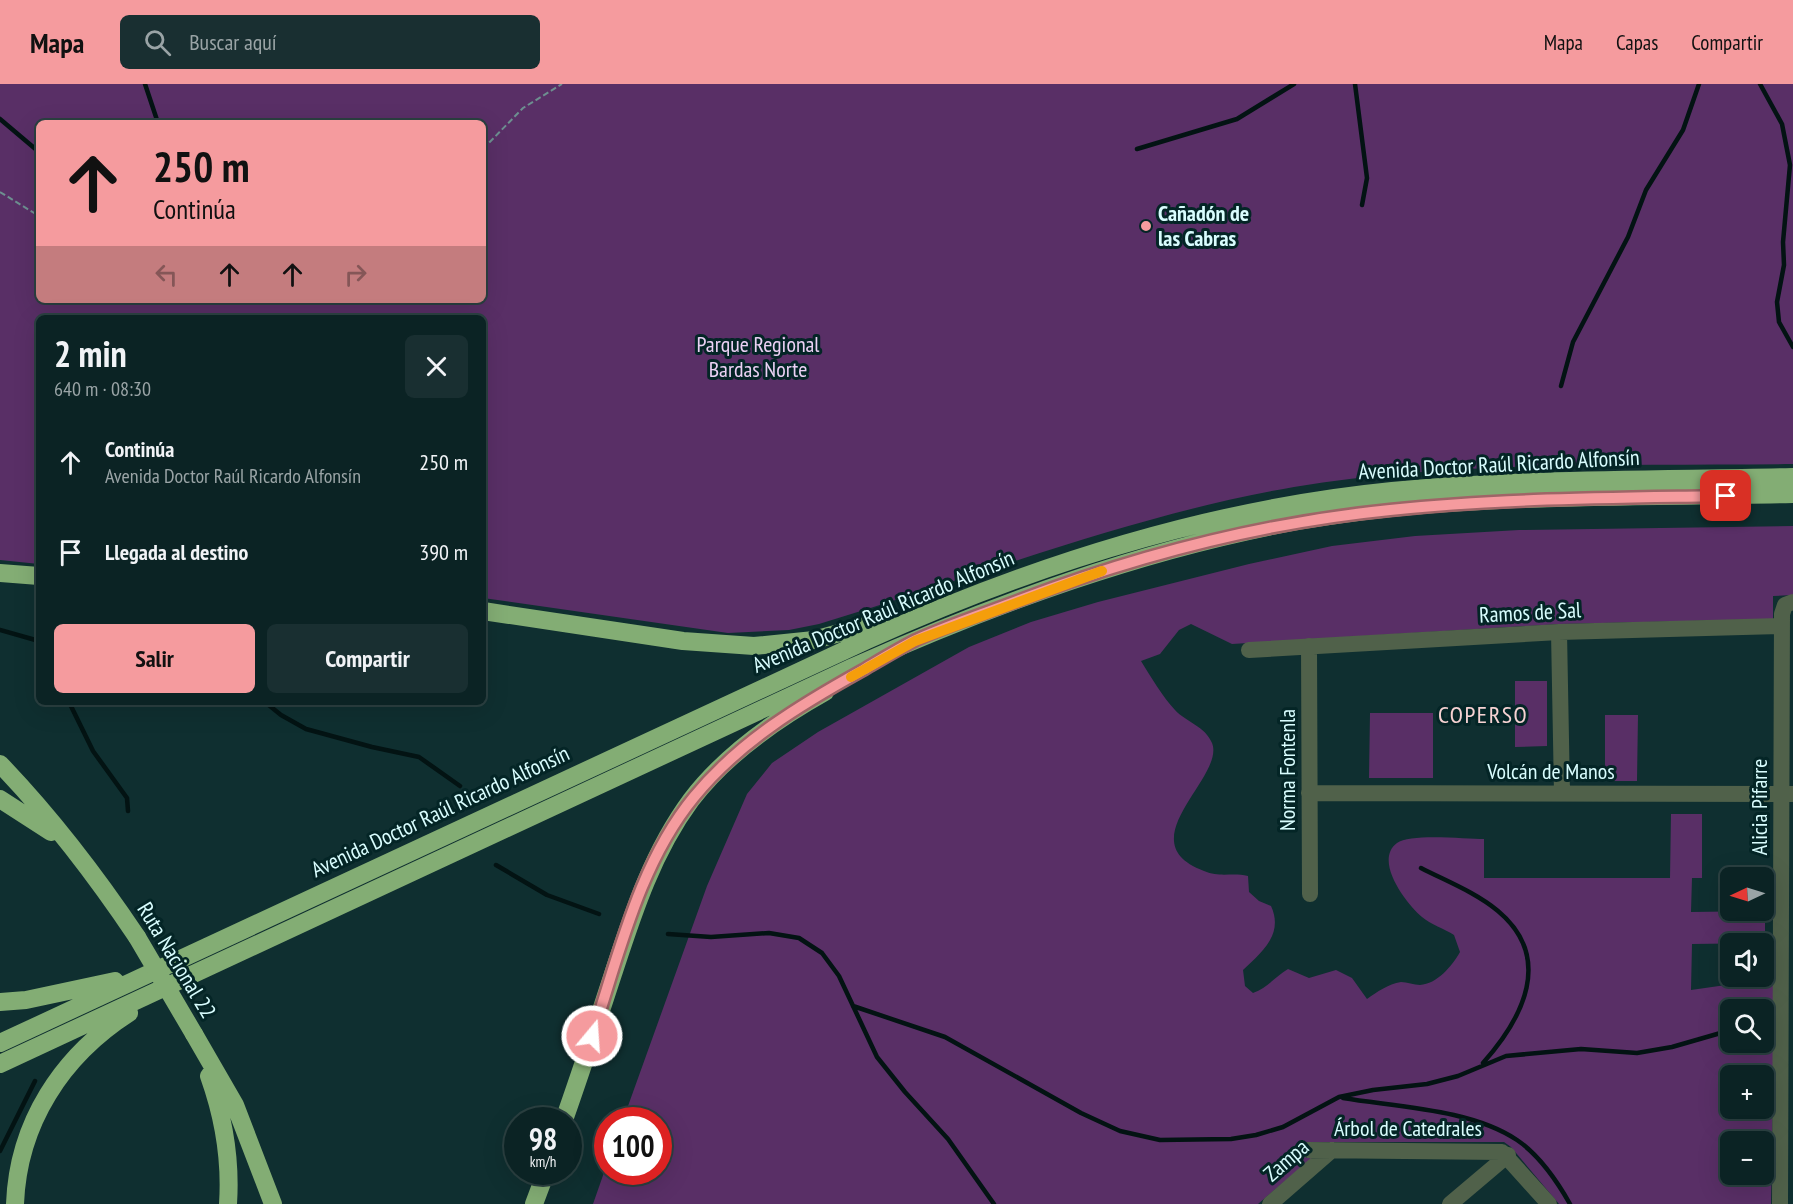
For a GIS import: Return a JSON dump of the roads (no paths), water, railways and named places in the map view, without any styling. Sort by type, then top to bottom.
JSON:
[{"type":"highway","name":"Avenida Doctor Raúl Ricardo Alfonsín","points":[[151,973],[858,644],[999,583],[1192,525],[1340,497],[1447,487],[1793,477]]},
{"type":"highway","name":"Avenida Doctor Raúl Ricardo Alfonsín","points":[[176,982],[779,701],[915,641],[1043,591],[1108,569],[1213,540],[1300,521],[1390,510],[1481,503],[1793,494]]},
{"type":"highway","points":[[0,573],[36,576]]},
{"type":"highway","points":[[486,612],[683,641],[754,646],[805,641],[844,633],[999,583]]},
{"type":"highway","points":[[568,1107],[638,897],[662,846],[693,798],[728,761],[771,725],[915,641]]},
{"type":"highway","name":"Ruta Nacional 22","points":[[0,765],[42,810],[78,854],[137,937],[238,1113],[273,1204]]},
{"type":"highway","points":[[0,799],[32,817],[78,854]]},
{"type":"highway","points":[[0,1002],[26,1000],[151,973]]},
{"type":"highway","points":[[0,1043],[151,973]]},
{"type":"highway","points":[[0,1064],[176,982]]},
{"type":"highway","points":[[15,1204],[21,1157],[27,1137],[35,1117],[55,1082],[99,1035],[176,982]]},
{"type":"highway","points":[[194,1034],[223,1121],[228,1166],[228,1204]]},
{"type":"highway","points":[[534,1204],[541,1185]]},
{"type":"street","points":[[1782,626],[1783,609],[1793,602]]},
{"type":"street","name":"Ramos de Sal","points":[[1249,650],[1559,632],[1782,626]]},
{"type":"street","name":"Alicia Pifarre","points":[[1780,1204],[1787,1142],[1787,794],[1782,626]]},
{"type":"street","points":[[1559,632],[1562,794]]},
{"type":"street","name":"Norma Fontenla","points":[[1309,646],[1310,894]]},
{"type":"street","name":"Volcán de Manos","points":[[1309,793],[1787,794]]},
{"type":"street","name":"Árbol de Catedrales","points":[[1308,1150],[1490,1150],[1508,1155]]},
{"type":"street","name":"Zampa","points":[[1270,1204],[1332,1150]]},
{"type":"street","points":[[1450,1204],[1508,1155],[1549,1204]]},
{"type":"waterway","points":[[145,84],[157,120]]},
{"type":"waterway","points":[[1137,149],[1237,119],[1294,84]]},
{"type":"waterway","points":[[1355,84],[1367,178],[1362,205]]},
{"type":"waterway","points":[[1561,386],[1573,342],[1628,237],[1646,190],[1683,130],[1699,84]]},
{"type":"waterway","points":[[1760,84],[1782,124],[1790,165],[1783,242],[1784,265],[1777,302],[1779,322],[1793,347]]},
{"type":"waterway","points":[[0,119],[36,149]]},
{"type":"waterway","points":[[0,630],[36,640]]},
{"type":"waterway","points":[[70,705],[93,751],[127,798],[128,811]]},
{"type":"waterway","points":[[269,705],[306,729],[419,757],[460,786]]},
{"type":"waterway","points":[[496,865],[547,895],[599,914]]},
{"type":"waterway","points":[[1421,868],[1489,904],[1515,929],[1525,948],[1528,968],[1526,988],[1520,1008],[1510,1027],[1483,1063]]},
{"type":"waterway","points":[[668,934],[711,937],[769,933],[799,938],[822,953],[839,976],[877,1057],[948,1139],[994,1204]]},
{"type":"waterway","points":[[853,1006],[945,1037],[1081,1113],[1120,1131],[1160,1140],[1231,1139],[1256,1135],[1283,1127],[1339,1097],[1373,1090],[1427,1084],[1458,1076],[1506,1056],[1581,1049],[1637,1053],[1672,1047],[1720,1033]]},
{"type":"waterway","points":[[0,1151],[35,1081]]},
{"type":"waterway","points":[[1343,1098],[1456,1115],[1499,1130],[1517,1140],[1533,1153],[1570,1204]]},
{"type":"place","name":"Cañadón de las Cabras","points":[[1146,226]]},
{"type":"district","name":"COPERSO","points":[[1483,715]]},
{"type":"park label","name":"Parque Regional Bardas Norte","points":[[758,356]]}]
